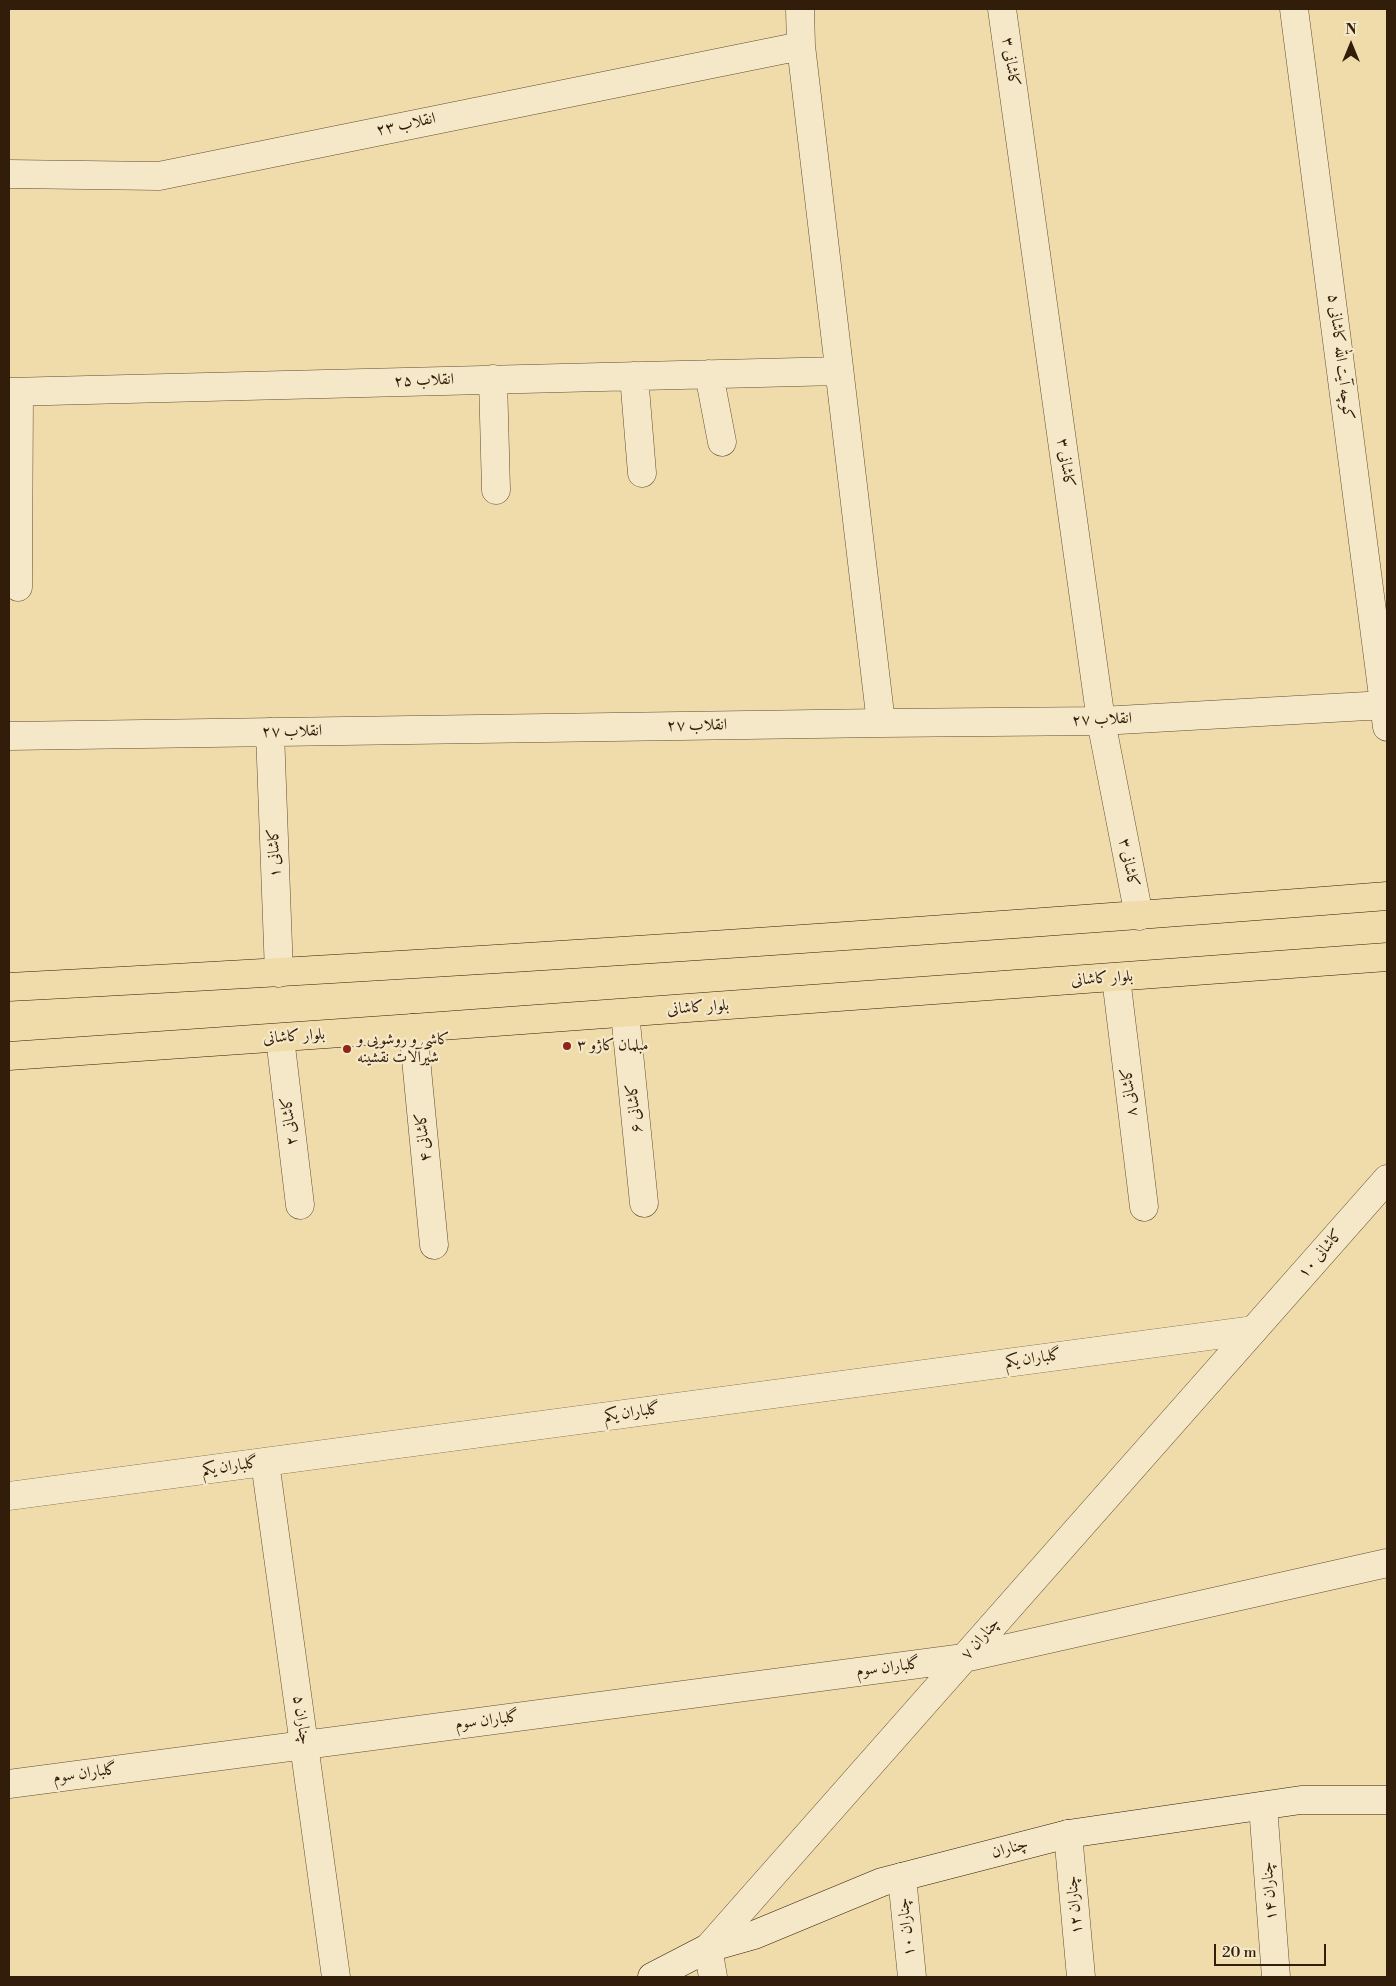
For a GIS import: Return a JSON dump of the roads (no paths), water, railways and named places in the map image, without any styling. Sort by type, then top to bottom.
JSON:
[{"type":"main road","points":[[9,987],[279,973],[1139,916],[1387,896]]},
{"type":"main road","name":"بلوار کاشانی","points":[[9,1056],[1116,978],[1387,957]]},
{"type":"street","points":[[800,9],[801,46],[881,722]]},
{"type":"street","name":"۳ کاشانی","points":[[1002,9],[1101,721],[1139,916]]},
{"type":"street","name":"کوچه آیت الله کاشانی ۵","points":[[1294,9],[1386,716]]},
{"type":"street","name":"انقلاب ۲۳","points":[[9,174],[159,176],[801,46]]},
{"type":"street","name":"انقلاب ۲۵","points":[[14,392],[839,371]]},
{"type":"street","points":[[709,374],[722,442]]},
{"type":"street","points":[[634,376],[642,473]]},
{"type":"street","points":[[493,379],[496,490]]},
{"type":"street","points":[[14,392],[18,587]]},
{"type":"street","name":"انقلاب ۲۷","points":[[9,736],[1386,716]]},
{"type":"street","name":"۱ کاشانی","points":[[270,732],[279,973]]},
{"type":"street","name":"۸ کاشانی","points":[[1116,978],[1144,1207]]},
{"type":"street","name":"۶ کاشانی","points":[[625,1013],[644,1203]]},
{"type":"street","name":"۴ کاشانی","points":[[413,1028],[434,1245]]},
{"type":"street","name":"۲ کاشانی","points":[[280,1038],[300,1205]]},
{"type":"street","name":"۱۰ کاشانی","points":[[1254,1330],[1387,1179]]},
{"type":"street","name":"گلباران یکم","points":[[9,1496],[1254,1330]]},
{"type":"street","name":"چناران ۷","points":[[708,1948],[1254,1330]]},
{"type":"street","name":"۵ چناران","points":[[265,1462],[336,1977]]},
{"type":"street","name":"گلباران سوم","points":[[9,1784],[964,1658],[1387,1563]]},
{"type":"street","name":"چناران","points":[[652,1977],[708,1948],[754,1934],[882,1882],[1068,1834],[1301,1800],[1387,1800]]},
{"type":"street","name":"چناران ۱۴","points":[[1263,1806],[1276,1977]]},
{"type":"street","name":"چناران ۱۲","points":[[1068,1834],[1081,1977]]},
{"type":"street","name":"چناران ۱۰","points":[[902,1877],[912,1977]]},
{"type":"street","points":[[708,1948],[713,1977]]},
{"type":"place","name":"مبلمان کاژو ۳","points":[[567,1046]]},
{"type":"place","name":"کاشی و روشویی و شیرآلات نقشینه","points":[[347,1049]]}]
